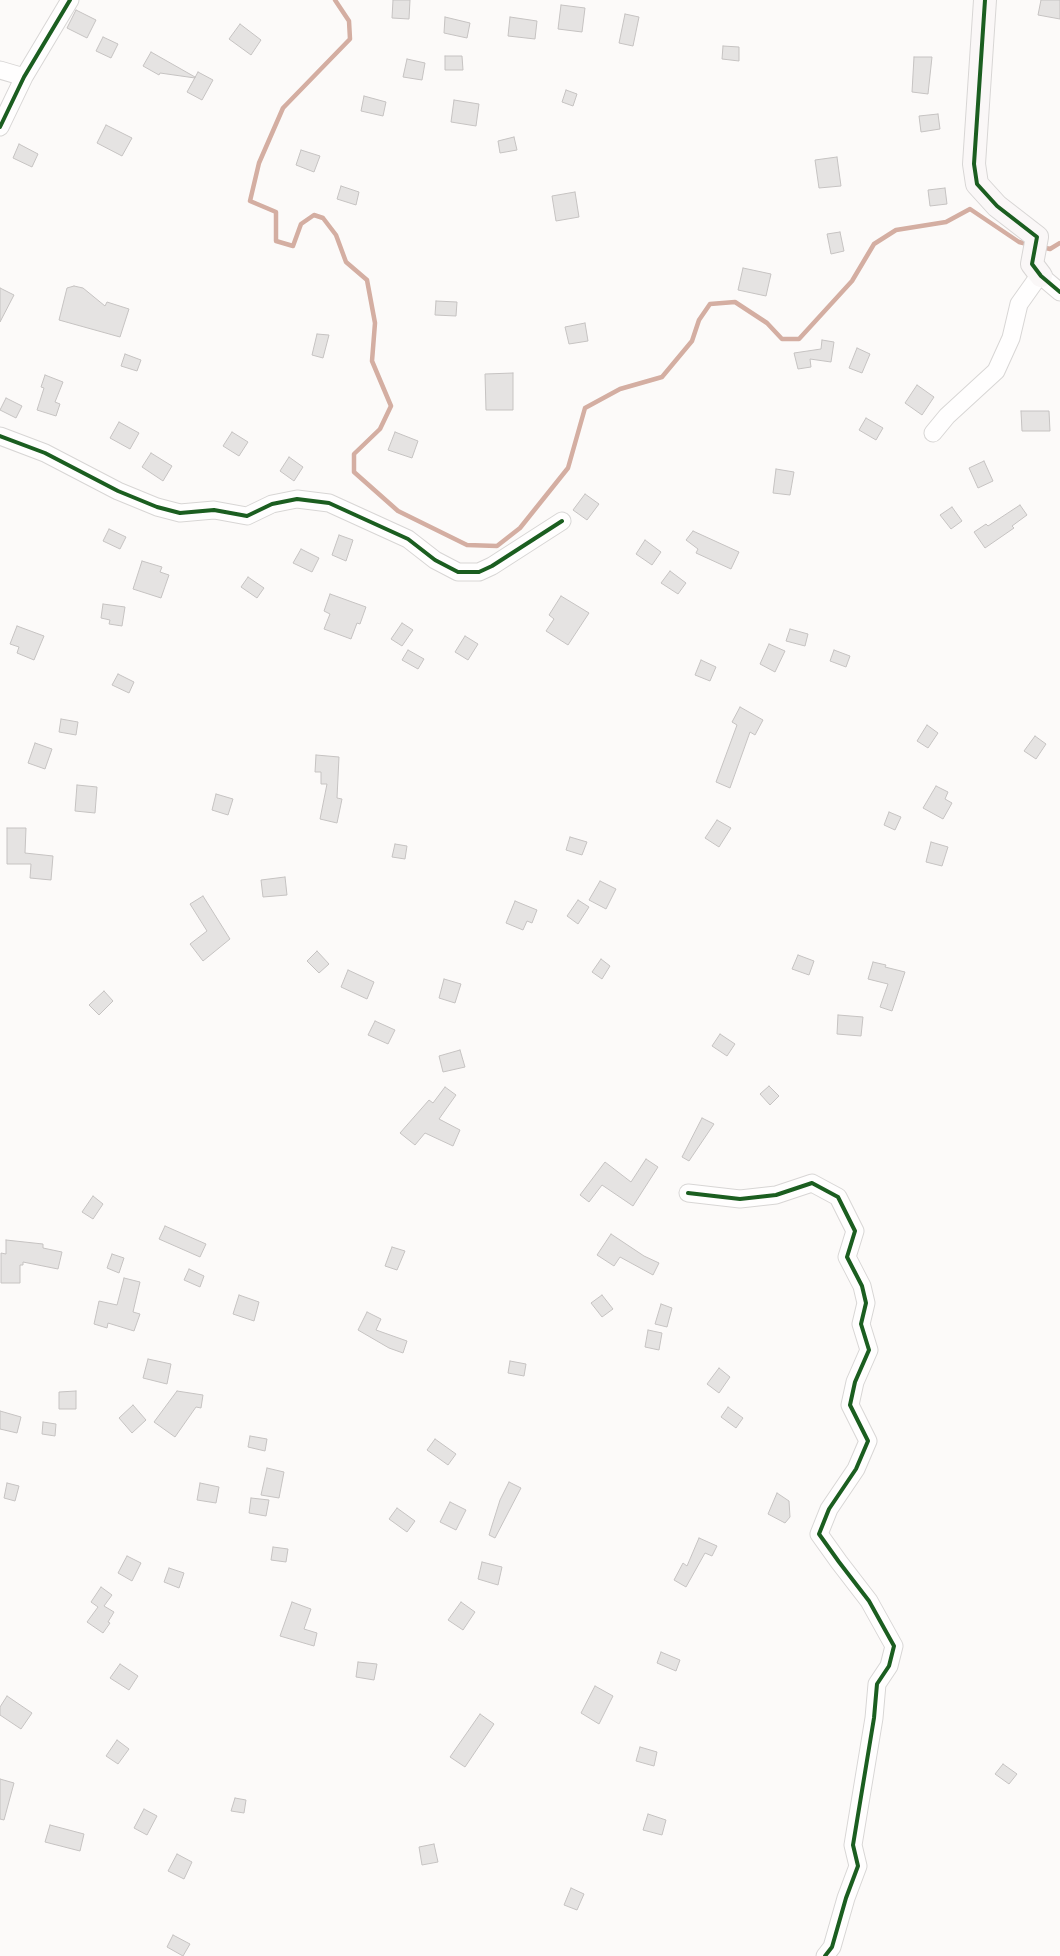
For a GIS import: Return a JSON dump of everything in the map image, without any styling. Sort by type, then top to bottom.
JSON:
[{"type":"street","points":[[0,127],[24,77],[70,0]]},
{"type":"street","points":[[933,433],[947,416],[996,371],[1011,338],[1019,304],[1028,291],[1036,270],[1037,238],[997,206],[977,184],[974,164],[985,0]]},
{"type":"street","points":[[0,70],[24,77]]},
{"type":"street","points":[[1036,270],[1060,292]]},
{"type":"street","points":[[0,436],[45,453],[118,491],[157,507],[180,512],[214,510],[247,516],[272,504],[297,499],[329,503],[408,539],[435,560],[458,572],[479,572],[492,566],[562,521]]},
{"type":"street","points":[[688,1193],[740,1199],[776,1195],[812,1184],[838,1197],[855,1231],[847,1257],[862,1286],[866,1303],[861,1324],[869,1350],[855,1382],[850,1405],[868,1441],[856,1469],[829,1509],[819,1534],[869,1600],[894,1646],[889,1666],[877,1684],[874,1718],[853,1845],[858,1866],[846,1898],[832,1947],[825,1956]]},
{"type":"building","points":[[393,0],[410,0],[409,19],[392,18]]},
{"type":"building","points":[[1041,0],[1060,0],[1060,19],[1038,15]]},
{"type":"building","points":[[561,5],[585,8],[582,32],[558,29]]},
{"type":"building","points":[[76,10],[96,20],[87,38],[67,28]]},
{"type":"building","points":[[625,14],[639,17],[633,46],[619,43]]},
{"type":"building","points":[[445,17],[470,23],[467,38],[444,33]]},
{"type":"building","points":[[510,17],[537,21],[535,39],[508,36]]},
{"type":"building","points":[[240,24],[261,40],[251,55],[229,39]]},
{"type":"building","points":[[103,37],[118,44],[111,58],[96,51]]},
{"type":"building","points":[[723,46],[739,47],[739,61],[722,59]]},
{"type":"building","points":[[151,52],[195,78],[160,73],[159,75],[143,66]]},
{"type":"building","points":[[445,56],[462,56],[463,70],[445,70]]},
{"type":"building","points":[[914,57],[932,57],[928,94],[912,92]]},
{"type":"building","points":[[407,59],[425,63],[422,80],[403,77]]},
{"type":"building","points":[[198,72],[213,80],[202,100],[187,92]]},
{"type":"building","points":[[566,90],[577,94],[573,106],[562,102]]},
{"type":"building","points":[[364,96],[386,102],[383,116],[361,111]]},
{"type":"building","points":[[454,100],[479,104],[476,126],[451,122]]},
{"type":"building","points":[[938,114],[940,129],[921,132],[919,116]]},
{"type":"building","points":[[106,125],[132,138],[122,156],[97,143]]},
{"type":"building","points":[[514,137],[517,150],[500,153],[498,141]]},
{"type":"building","points":[[19,144],[38,154],[32,167],[13,158]]},
{"type":"building","points":[[301,150],[320,156],[314,172],[296,165]]},
{"type":"building","points":[[837,157],[841,186],[819,188],[815,160]]},
{"type":"building","points":[[341,186],[359,192],[356,205],[337,199]]},
{"type":"building","points":[[945,188],[947,204],[930,206],[928,190]]},
{"type":"building","points":[[575,192],[579,217],[556,221],[552,196]]},
{"type":"building","points":[[840,232],[844,251],[831,254],[827,234]]},
{"type":"building","points":[[743,268],[771,274],[766,296],[738,290]]},
{"type":"building","points":[[74,286],[83,288],[105,306],[107,302],[129,309],[120,337],[59,320],[67,288]]},
{"type":"building","points":[[0,288],[14,295],[0,322]]},
{"type":"building","points":[[436,301],[457,302],[456,316],[435,315]]},
{"type":"building","points":[[585,323],[588,341],[569,344],[565,327]]},
{"type":"building","points":[[317,334],[329,335],[323,358],[312,355]]},
{"type":"building","points":[[822,340],[834,342],[831,362],[810,359],[811,367],[798,369],[794,353],[821,349]]},
{"type":"building","points":[[857,348],[870,354],[862,373],[849,368]]},
{"type":"building","points":[[125,354],[141,360],[137,371],[121,366]]},
{"type":"building","points":[[513,373],[513,410],[486,410],[485,374]]},
{"type":"building","points":[[45,375],[63,382],[55,402],[60,404],[56,416],[37,410],[44,388],[41,387]]},
{"type":"building","points":[[917,385],[934,397],[922,415],[905,403]]},
{"type":"building","points":[[6,398],[22,406],[16,418],[0,410]]},
{"type":"building","points":[[1021,411],[1049,411],[1050,431],[1022,431]]},
{"type":"building","points":[[866,418],[883,428],[876,440],[859,430]]},
{"type":"building","points":[[119,422],[139,433],[130,449],[110,438]]},
{"type":"building","points":[[232,432],[248,442],[239,456],[223,446]]},
{"type":"building","points":[[395,432],[418,441],[412,458],[388,450]]},
{"type":"building","points":[[151,453],[172,466],[163,481],[142,467]]},
{"type":"building","points":[[289,457],[303,467],[294,481],[280,471]]},
{"type":"building","points":[[984,461],[993,481],[978,488],[969,468]]},
{"type":"building","points":[[776,469],[794,472],[790,495],[773,493]]},
{"type":"building","points":[[585,494],[599,504],[587,520],[573,510]]},
{"type":"building","points":[[1020,505],[1027,515],[1012,526],[1014,528],[985,548],[974,532],[986,524],[988,526]]},
{"type":"building","points":[[952,507],[962,521],[951,529],[940,515]]},
{"type":"building","points":[[109,529],[126,537],[120,549],[103,541]]},
{"type":"building","points":[[693,531],[739,552],[731,569],[696,553],[698,549],[686,540]]},
{"type":"building","points":[[339,535],[353,540],[346,561],[332,555]]},
{"type":"building","points":[[645,540],[661,552],[652,565],[636,554]]},
{"type":"building","points":[[301,549],[319,558],[312,572],[293,563]]},
{"type":"building","points":[[142,561],[162,567],[160,572],[169,575],[161,598],[133,589]]},
{"type":"building","points":[[670,571],[686,583],[678,594],[661,583]]},
{"type":"building","points":[[248,577],[264,588],[257,598],[241,587]]},
{"type":"building","points":[[330,594],[366,607],[360,624],[357,623],[351,639],[324,629],[330,614],[324,611]]},
{"type":"building","points":[[561,596],[589,613],[568,645],[546,631],[554,619],[549,615]]},
{"type":"building","points":[[103,604],[125,607],[122,626],[109,624],[110,620],[101,618]]},
{"type":"building","points":[[402,623],[413,630],[402,646],[391,639]]},
{"type":"building","points":[[17,626],[44,636],[34,660],[17,653],[19,647],[10,644]]},
{"type":"building","points":[[790,629],[808,634],[805,646],[786,641]]},
{"type":"building","points":[[465,636],[478,644],[468,660],[455,652]]},
{"type":"building","points":[[769,644],[785,651],[775,672],[760,664]]},
{"type":"building","points":[[408,650],[424,659],[418,669],[402,660]]},
{"type":"building","points":[[834,650],[850,656],[846,667],[830,661]]},
{"type":"building","points":[[701,660],[716,667],[710,681],[695,675]]},
{"type":"building","points":[[118,674],[134,682],[129,693],[112,685]]},
{"type":"building","points":[[740,707],[763,720],[755,735],[750,732],[730,788],[716,782],[737,725],[732,722]]},
{"type":"building","points":[[61,719],[78,722],[76,735],[59,732]]},
{"type":"building","points":[[927,725],[938,733],[928,748],[917,741]]},
{"type":"building","points":[[1035,736],[1046,744],[1036,759],[1024,751]]},
{"type":"building","points":[[35,743],[52,749],[45,769],[28,763]]},
{"type":"building","points":[[316,755],[339,757],[337,798],[342,799],[337,823],[320,819],[327,784],[321,784],[321,772],[315,772]]},
{"type":"building","points":[[77,785],[97,787],[95,813],[75,811]]},
{"type":"building","points":[[936,786],[948,792],[945,799],[952,803],[943,819],[923,808]]},
{"type":"building","points":[[216,794],[233,799],[228,815],[212,810]]},
{"type":"building","points":[[889,812],[901,817],[895,830],[884,825]]},
{"type":"building","points":[[717,820],[731,828],[719,847],[705,838]]},
{"type":"building","points":[[7,828],[26,828],[25,853],[53,856],[51,880],[30,878],[31,864],[7,864]]},
{"type":"building","points":[[570,837],[587,842],[582,855],[566,850]]},
{"type":"building","points":[[931,842],[948,847],[942,866],[926,862]]},
{"type":"building","points":[[395,844],[407,846],[405,859],[392,857]]},
{"type":"building","points":[[285,877],[287,895],[263,897],[261,880]]},
{"type":"building","points":[[600,881],[616,889],[606,909],[589,900]]},
{"type":"building","points":[[203,896],[230,939],[203,961],[190,944],[207,931],[190,904]]},
{"type":"building","points":[[578,900],[589,907],[578,924],[567,916]]},
{"type":"building","points":[[515,901],[537,910],[532,923],[527,921],[523,930],[506,923]]},
{"type":"building","points":[[317,951],[329,964],[319,973],[307,961]]},
{"type":"building","points":[[798,955],[814,961],[809,975],[792,969]]},
{"type":"building","points":[[601,959],[610,966],[602,979],[592,972]]},
{"type":"building","points":[[873,962],[905,972],[892,1011],[880,1007],[888,984],[868,979]]},
{"type":"building","points":[[348,970],[374,982],[367,999],[341,987]]},
{"type":"building","points":[[444,979],[461,984],[455,1003],[439,998]]},
{"type":"building","points":[[104,991],[113,1001],[99,1015],[89,1005]]},
{"type":"building","points":[[838,1015],[863,1017],[861,1036],[837,1034]]},
{"type":"building","points":[[375,1021],[395,1030],[388,1044],[368,1035]]},
{"type":"building","points":[[720,1034],[735,1044],[727,1056],[712,1046]]},
{"type":"building","points":[[460,1050],[465,1067],[443,1072],[439,1056]]},
{"type":"building","points":[[769,1086],[779,1096],[770,1105],[760,1094]]},
{"type":"building","points":[[445,1087],[456,1095],[439,1119],[460,1130],[453,1146],[425,1133],[415,1145],[400,1133],[429,1100],[433,1103]]},
{"type":"building","points":[[702,1118],[714,1124],[689,1161],[682,1157]]},
{"type":"building","points":[[646,1159],[658,1167],[633,1206],[602,1185],[589,1202],[580,1195],[605,1162],[631,1182]]},
{"type":"building","points":[[93,1196],[103,1204],[93,1219],[82,1212]]},
{"type":"building","points":[[165,1226],[206,1244],[200,1257],[159,1239]]},
{"type":"building","points":[[611,1234],[644,1256],[659,1263],[653,1275],[620,1257],[614,1266],[597,1255]]},
{"type":"building","points":[[6,1240],[43,1244],[43,1248],[62,1252],[58,1269],[23,1262],[23,1265],[20,1265],[20,1283],[1,1283],[1,1253],[6,1254]]},
{"type":"building","points":[[392,1247],[405,1251],[397,1270],[385,1266]]},
{"type":"building","points":[[112,1254],[124,1258],[119,1273],[107,1268]]},
{"type":"building","points":[[189,1269],[204,1276],[200,1287],[184,1280]]},
{"type":"building","points":[[124,1278],[140,1282],[133,1312],[140,1314],[134,1331],[108,1323],[107,1328],[94,1324],[99,1301],[117,1305]]},
{"type":"building","points":[[239,1295],[259,1302],[254,1321],[233,1314]]},
{"type":"building","points":[[602,1295],[613,1309],[602,1317],[591,1303]]},
{"type":"building","points":[[661,1304],[672,1308],[667,1327],[655,1324]]},
{"type":"building","points":[[367,1312],[381,1319],[376,1330],[407,1341],[403,1353],[389,1348],[358,1330]]},
{"type":"building","points":[[648,1330],[662,1333],[659,1350],[645,1347]]},
{"type":"building","points":[[148,1359],[171,1364],[167,1384],[143,1378]]},
{"type":"building","points":[[510,1361],[526,1364],[524,1376],[508,1373]]},
{"type":"building","points":[[719,1368],[730,1377],[719,1393],[707,1384]]},
{"type":"building","points":[[76,1391],[76,1409],[59,1409],[59,1392]]},
{"type":"building","points":[[177,1391],[203,1395],[201,1408],[196,1407],[175,1437],[154,1422]]},
{"type":"building","points":[[133,1405],[146,1420],[132,1433],[119,1418]]},
{"type":"building","points":[[728,1407],[743,1418],[736,1428],[721,1417]]},
{"type":"building","points":[[0,1411],[21,1417],[17,1433],[0,1429]]},
{"type":"building","points":[[43,1422],[56,1424],[55,1436],[42,1434]]},
{"type":"building","points":[[250,1436],[267,1439],[265,1451],[248,1447]]},
{"type":"building","points":[[435,1439],[456,1454],[448,1465],[427,1450]]},
{"type":"building","points":[[267,1468],[284,1472],[279,1498],[261,1495]]},
{"type":"building","points":[[509,1482],[521,1488],[495,1538],[489,1535],[500,1500]]},
{"type":"building","points":[[7,1483],[19,1486],[15,1501],[4,1498]]},
{"type":"building","points":[[200,1483],[219,1487],[216,1503],[197,1500]]},
{"type":"building","points":[[777,1493],[789,1501],[790,1517],[785,1523],[768,1514]]},
{"type":"building","points":[[251,1498],[269,1500],[266,1516],[249,1513]]},
{"type":"building","points":[[450,1502],[466,1510],[456,1530],[440,1522]]},
{"type":"building","points":[[397,1508],[415,1521],[407,1532],[389,1519]]},
{"type":"building","points":[[699,1538],[717,1546],[712,1556],[705,1553],[686,1587],[674,1580],[683,1563],[687,1566]]},
{"type":"building","points":[[273,1547],[288,1549],[286,1562],[271,1560]]},
{"type":"building","points":[[127,1556],[141,1563],[132,1581],[118,1573]]},
{"type":"building","points":[[482,1562],[502,1567],[498,1585],[478,1579]]},
{"type":"building","points":[[169,1568],[184,1573],[179,1588],[164,1582]]},
{"type":"building","points":[[101,1587],[112,1595],[104,1606],[114,1612],[108,1622],[110,1623],[103,1633],[87,1622],[98,1607],[91,1602]]},
{"type":"building","points":[[292,1602],[311,1609],[304,1629],[317,1633],[314,1646],[280,1636]]},
{"type":"building","points":[[461,1602],[475,1612],[463,1630],[448,1620]]},
{"type":"building","points":[[661,1652],[680,1660],[676,1671],[657,1663]]},
{"type":"building","points":[[358,1662],[377,1664],[374,1680],[356,1677]]},
{"type":"building","points":[[120,1664],[138,1676],[129,1690],[110,1678]]},
{"type":"building","points":[[595,1686],[613,1696],[599,1724],[581,1713]]},
{"type":"building","points":[[7,1696],[32,1713],[21,1729],[0,1715],[0,1707]]},
{"type":"building","points":[[480,1714],[494,1724],[465,1767],[450,1757]]},
{"type":"building","points":[[117,1740],[129,1749],[118,1764],[106,1756]]},
{"type":"building","points":[[640,1747],[657,1752],[654,1766],[636,1761]]},
{"type":"building","points":[[1003,1764],[1017,1774],[1009,1784],[995,1774]]},
{"type":"building","points":[[0,1779],[14,1783],[4,1820],[0,1819]]},
{"type":"building","points":[[235,1798],[246,1800],[244,1813],[231,1811]]},
{"type":"building","points":[[144,1809],[157,1816],[147,1835],[134,1828]]},
{"type":"building","points":[[648,1814],[666,1820],[662,1835],[643,1830]]},
{"type":"building","points":[[50,1825],[84,1834],[80,1851],[45,1842]]},
{"type":"building","points":[[434,1844],[438,1862],[422,1865],[419,1847]]},
{"type":"building","points":[[177,1854],[192,1862],[184,1879],[168,1871]]},
{"type":"building","points":[[571,1888],[584,1894],[577,1910],[564,1905]]},
{"type":"building","points":[[173,1935],[190,1944],[183,1956],[167,1947]]},
{"type":"waterway","points":[[335,0],[349,21],[350,39],[283,108],[259,163],[250,201],[276,212],[276,241],[293,246],[301,224],[314,215],[323,218],[336,235],[346,262],[367,280],[375,323],[372,361],[391,406],[380,429],[354,454],[354,472],[398,511],[467,545],[497,546],[520,528],[568,468],[585,408],[620,389],[662,377],[692,341],[699,320],[710,304],[735,302],[767,323],[782,339],[799,339],[852,281],[874,244],[896,230],[946,222],[970,209],[1019,242],[1031,245]]},
{"type":"waterway","points":[[1042,247],[1050,249],[1060,243]]},
{"type":"cycle path","points":[[0,127],[24,77],[70,0]]},
{"type":"cycle path","points":[[985,0],[974,164],[977,184],[997,206],[1037,237],[1032,264],[1041,276],[1060,292]]},
{"type":"cycle path","points":[[0,436],[45,453],[118,491],[157,507],[180,513],[214,510],[247,516],[272,504],[297,499],[329,503],[408,539],[435,560],[458,572],[479,572],[492,566],[562,521]]},
{"type":"cycle path","points":[[688,1193],[740,1199],[776,1195],[812,1183],[838,1197],[855,1231],[847,1257],[862,1286],[866,1303],[861,1324],[869,1350],[855,1382],[850,1405],[868,1441],[856,1469],[829,1509],[819,1534],[869,1601],[894,1646],[889,1666],[877,1684],[874,1718],[853,1845],[858,1866],[846,1898],[832,1947],[825,1956]]}]
